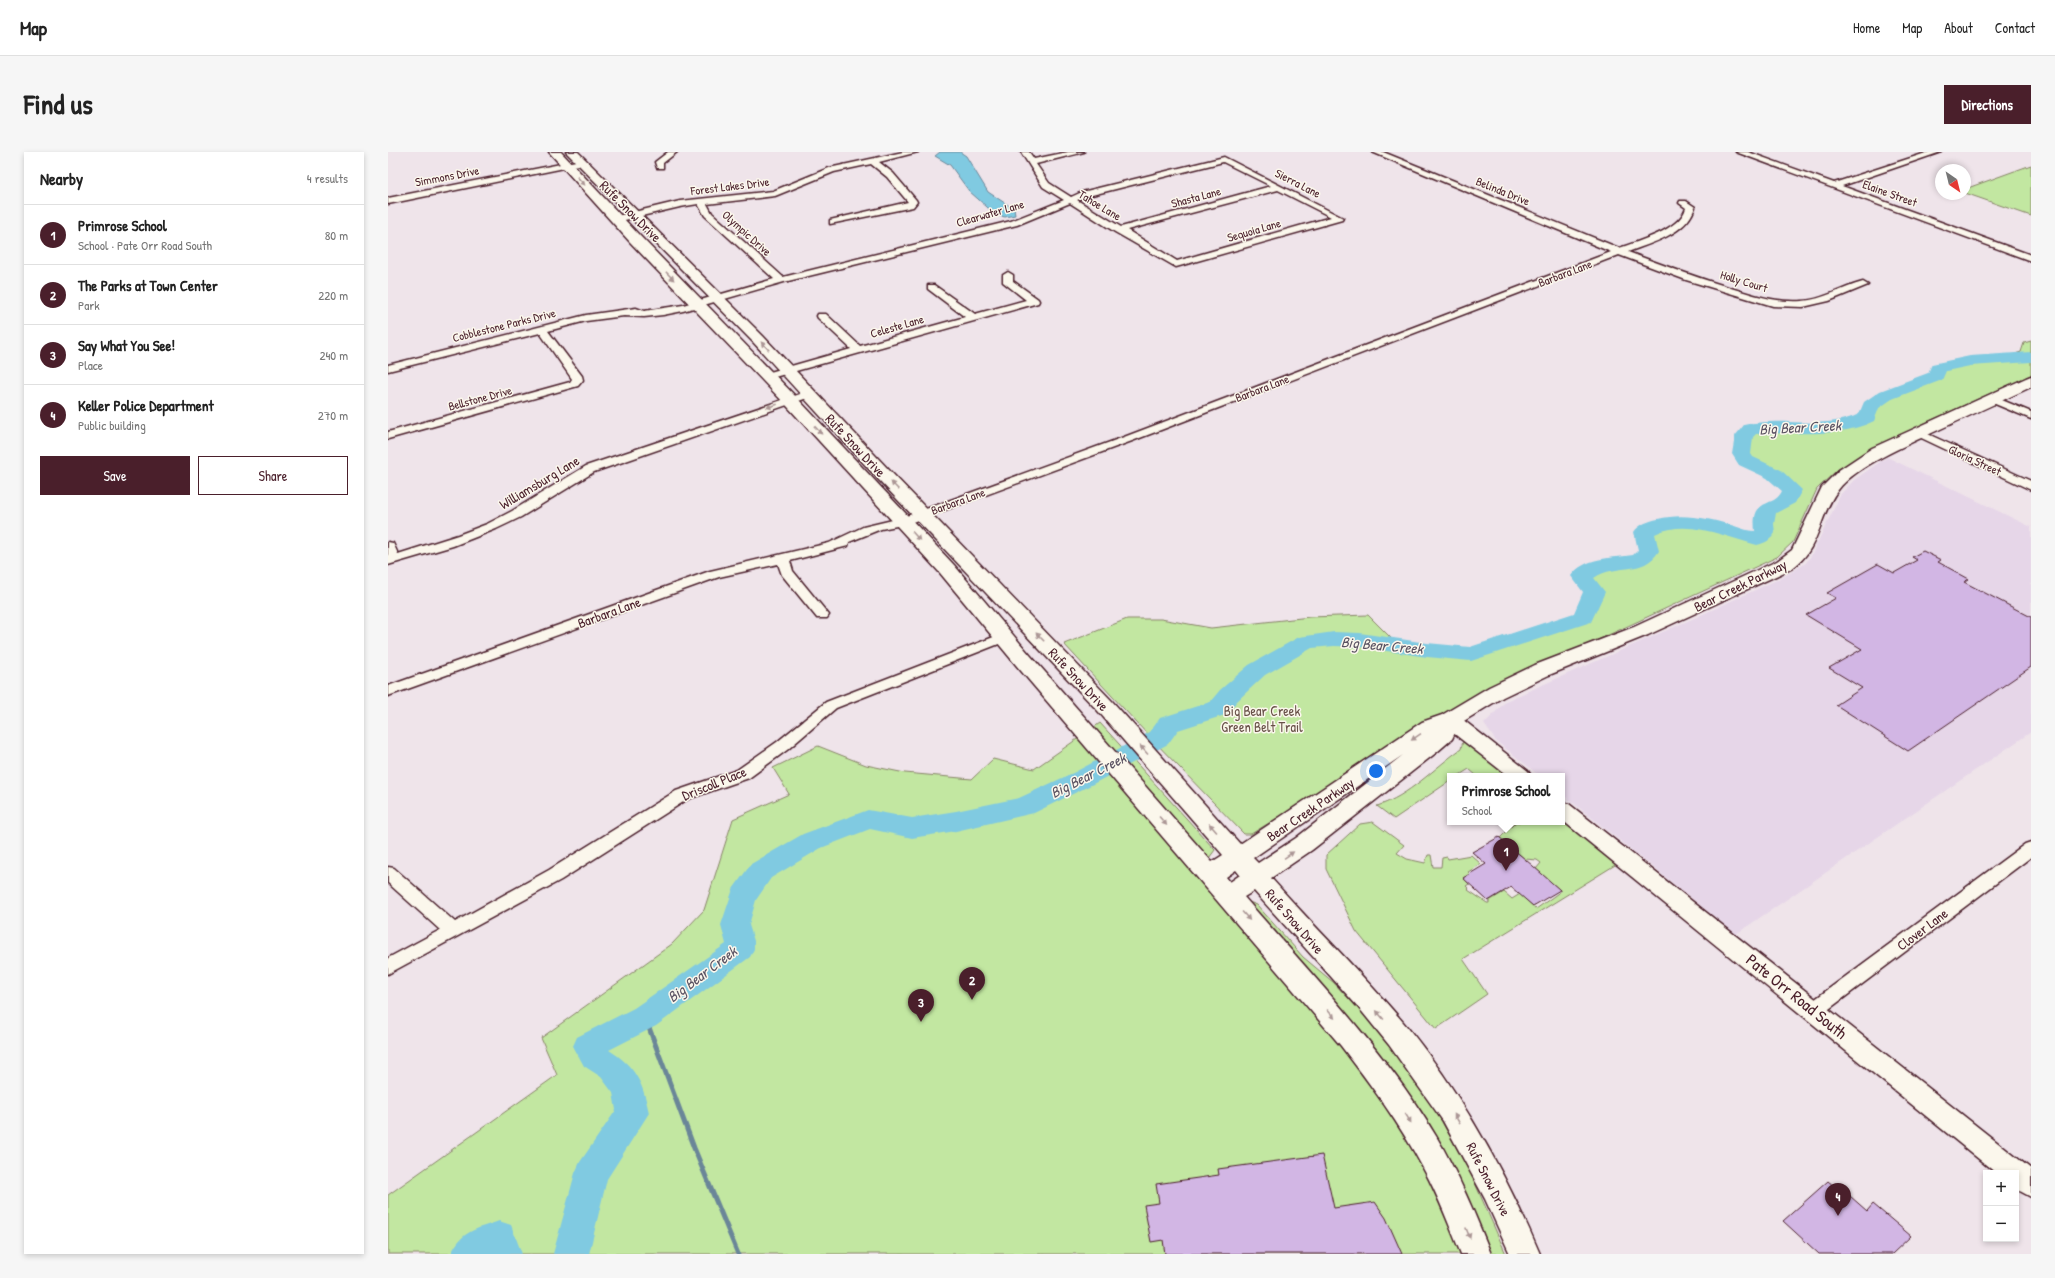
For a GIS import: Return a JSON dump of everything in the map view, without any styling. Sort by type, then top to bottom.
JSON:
[{"type":"main road","name":"Rufe Snow Drive","points":[[555,152],[573,159],[634,214],[767,376],[903,521],[1229,895],[1351,1038],[1391,1090],[1426,1146],[1453,1198],[1476,1254]]},
{"type":"main road","name":"Rufe Snow Drive","points":[[573,159],[616,218],[705,299],[788,370],[922,514],[1105,706],[1329,959],[1368,1000],[1426,1074],[1453,1112],[1496,1190],[1525,1254]]},
{"type":"main road","name":"Bear Creek Parkway","points":[[1211,875],[1430,727],[1450,720],[1496,692],[1542,670],[1641,631],[1784,565],[1796,557],[1801,550],[1815,518],[1832,488],[1845,474],[1878,452],[2031,381]]},
{"type":"main road","name":"Bear Creek Parkway","points":[[1229,895],[1304,844],[1430,747],[1444,734],[1450,720]]},
{"type":"street","points":[[660,166],[659,162],[673,152]]},
{"type":"street","name":"Forest Lakes Drive","points":[[616,218],[701,201],[775,193],[832,170],[914,152]]},
{"type":"street","name":"Tahoe Lane","points":[[1025,152],[1046,185],[1176,264]]},
{"type":"street","points":[[1032,162],[1080,152]]},
{"type":"street","name":"Belinda Drive","points":[[1376,152],[1620,252]]},
{"type":"street","name":"Elaine Street","points":[[1740,152],[2031,258]]},
{"type":"street","points":[[1836,186],[1937,152]]},
{"type":"street","name":"Simmons Drive","points":[[388,201],[573,159]]},
{"type":"street","name":"Sierra Lane","points":[[1224,159],[1339,218]]},
{"type":"street","name":"Clearwater Lane","points":[[705,299],[1014,222],[1084,194],[1224,159]]},
{"type":"street","points":[[833,222],[910,205],[913,202],[890,175],[872,162]]},
{"type":"street","name":"Shasta Lane","points":[[1118,230],[1279,187]]},
{"type":"street","name":"Olympic Drive","points":[[701,201],[708,214],[780,280]]},
{"type":"street","name":"Barbara Lane","points":[[388,690],[715,574],[783,560],[834,545],[862,539],[894,528],[903,521],[1143,433],[1657,237],[1678,225],[1685,219],[1691,209],[1689,205],[1683,203]]},
{"type":"street","name":"Sequoia Lane","points":[[1176,264],[1339,218]]},
{"type":"street","name":"Holly Court","points":[[1620,252],[1689,278],[1773,303],[1794,305],[1810,303],[1863,285]]},
{"type":"street","name":"Celeste Lane","points":[[767,376],[1034,301],[1008,282],[1008,275]]},
{"type":"street","points":[[932,287],[973,318]]},
{"type":"street","name":"Cobblestone Parks Drive","points":[[388,368],[591,317],[626,313],[647,314],[705,299]]},
{"type":"street","points":[[822,316],[859,351]]},
{"type":"street","name":"Bellstone Drive","points":[[388,436],[560,389],[577,382],[577,376],[542,329]]},
{"type":"street","name":"Williamsburg Lane","points":[[391,560],[476,534],[508,519],[568,480],[590,470],[707,431],[739,425],[813,398]]},
{"type":"street","points":[[1992,399],[2031,416]]},
{"type":"street","name":"Gloria Street","points":[[1919,433],[2031,486]]},
{"type":"street","points":[[388,546],[391,560]]},
{"type":"street","points":[[783,560],[787,572],[822,615]]},
{"type":"street","name":"Driscoll Place","points":[[388,967],[555,875],[682,795],[713,783],[743,774],[788,742],[831,705],[1004,637]]},
{"type":"street","points":[[1450,720],[1517,773]]},
{"type":"street","name":"Pate Orr Road South","points":[[1565,811],[2031,1185]]},
{"type":"street","name":"Clover Lane","points":[[1814,1010],[2029,853]]},
{"type":"street","points":[[388,873],[452,931]]},
{"type":"shaded area","points":[[1887,457],[2031,527],[2031,732],[1736,934],[1565,796],[1565,773],[1536,773],[1496,741],[1484,724],[1506,701],[1699,616],[1783,577],[1806,563],[1811,556],[1841,494],[1854,480]]},
{"type":"green space","points":[[2031,165],[2031,216],[1971,195],[1971,187]]},
{"type":"green space","name":"Big Bear Creek Green Belt Trail","points":[[2031,341],[2031,375],[1916,427],[1838,469],[1817,489],[1793,542],[1777,557],[1591,643],[1503,680],[1251,834],[1244,834],[1148,735],[1064,644],[1127,619],[1161,619],[1211,628],[1310,617],[1368,615],[1398,645],[1471,654],[1583,617],[1594,592],[1582,576],[1598,566],[1640,560],[1649,551],[1644,532],[1657,526],[1671,522],[1685,522],[1714,527],[1757,539],[1765,533],[1764,524],[1767,510],[1788,499],[1792,490],[1774,474],[1746,461],[1741,454],[1744,436],[1751,429],[1829,427],[1857,422],[1868,417],[1870,406],[1886,395],[1935,376],[1938,368],[1959,363],[2011,355],[2021,352],[2024,343]]},
{"type":"green space","points":[[1100,723],[1215,850],[1209,858],[1249,902],[1257,905],[1303,957],[1333,982],[1366,1017],[1411,1074],[1437,1113],[1471,1174],[1506,1254],[388,1254],[388,1195],[557,1075],[541,1038],[672,944],[704,910],[733,819],[789,794],[773,768],[818,746],[866,765],[905,773],[972,779],[993,759],[1034,769]]},
{"type":"green space","points":[[1463,741],[1470,743],[1510,773],[1474,773],[1469,769],[1463,773],[1447,773],[1447,783],[1394,819],[1377,806],[1400,796],[1411,789],[1461,749]]},
{"type":"green space","points":[[1565,816],[1620,862],[1463,959],[1487,994],[1436,1029],[1356,931],[1326,869],[1326,855],[1360,824],[1373,822],[1404,845],[1397,853],[1407,859],[1425,863],[1428,855],[1431,855],[1433,867],[1441,867],[1442,858],[1447,857],[1448,859],[1471,855],[1481,864],[1468,872],[1470,874],[1463,878],[1469,884],[1466,886],[1469,889],[1468,890],[1487,903],[1504,892],[1512,899],[1520,894],[1536,909],[1561,891],[1536,869],[1541,863],[1537,860],[1525,859],[1500,838],[1513,825],[1565,825]]},
{"type":"water","points":[[940,152],[960,152],[966,156],[988,192],[1014,209],[1015,215],[1005,217],[996,215],[969,191],[950,165],[935,156]]},
{"type":"building","points":[[1923,551],[1941,560],[1938,562],[1969,579],[1964,582],[2031,617],[2031,667],[1908,751],[1836,705],[1862,688],[1829,668],[1862,649],[1806,615],[1836,598],[1827,593],[1878,564],[1894,573],[1917,560],[1912,557]]},
{"type":"building","points":[[1499,837],[1560,890],[1533,906],[1511,887],[1488,901],[1463,878],[1486,864],[1472,852]]},
{"type":"building","points":[[1322,1155],[1334,1208],[1375,1202],[1386,1218],[1402,1254],[1165,1254],[1163,1240],[1151,1242],[1144,1205],[1159,1203],[1156,1184],[1219,1175],[1218,1169]]},
{"type":"building","points":[[1828,1181],[1840,1191],[1842,1189],[1867,1211],[1873,1204],[1911,1236],[1892,1254],[1819,1254],[1783,1221]]},
{"type":"waterway","name":"Big Bear Creek","points":[[571,1254],[592,1173],[633,1113],[628,1088],[612,1068],[595,1057],[588,1046],[645,1017],[740,949],[740,941],[735,925],[743,897],[761,871],[812,841],[868,819],[912,828],[956,821],[1025,806],[1084,778],[1159,738],[1169,724],[1195,717],[1219,708],[1228,696],[1257,670],[1307,642],[1334,639],[1360,640],[1427,650],[1471,654],[1583,617],[1594,592],[1582,576],[1598,566],[1640,560],[1649,551],[1644,532],[1657,525],[1685,521],[1714,526],[1757,539],[1765,533],[1764,524],[1767,510],[1788,499],[1792,490],[1774,474],[1746,461],[1741,454],[1744,436],[1751,429],[1829,427],[1857,422],[1868,417],[1870,406],[1886,395],[1936,376],[1938,368],[1970,361],[2031,357]]},
{"type":"waterway","points":[[645,1017],[694,1148],[738,1254]]},
{"type":"waterway","name":"Big Bear Creek","points":[[469,1254],[478,1245],[499,1237],[504,1254]]},
{"type":"place","name":"Primrose School","points":[[1506,871]]},
{"type":"place","name":"The Parks at Town Center","points":[[972,1000]]},
{"type":"place","name":"Say What You See!","points":[[921,1022]]},
{"type":"place","name":"Keller Police Department","points":[[1838,1216]]}]
